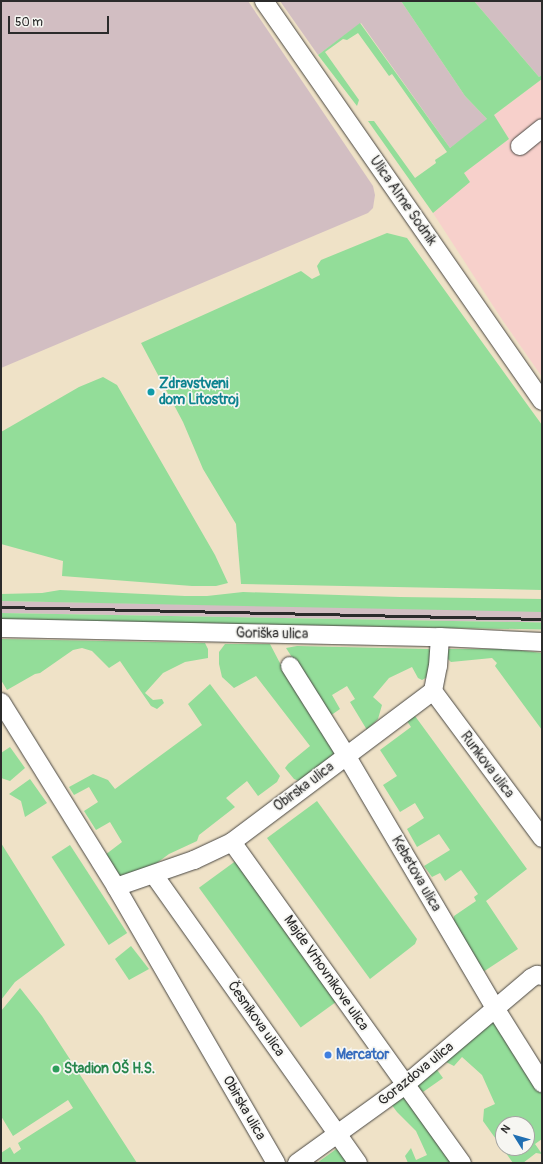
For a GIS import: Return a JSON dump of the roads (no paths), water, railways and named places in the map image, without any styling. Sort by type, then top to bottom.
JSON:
[{"type":"street","name":"Ulica Alme Sodnik","points":[[264,1],[542,400]]},
{"type":"street","points":[[520,146],[542,128]]},
{"type":"street","name":"Goriška ulica","points":[[1,628],[440,637],[542,642]]},
{"type":"street","points":[[433,691],[438,666],[440,637]]},
{"type":"street","name":"Kebetova ulica","points":[[290,666],[346,755],[495,1008],[542,1083]]},
{"type":"street","name":"Obirska ulica","points":[[116,887],[194,860],[232,842],[433,691]]},
{"type":"street","name":"Runkova ulica","points":[[433,691],[542,838]]},
{"type":"street","name":"Obirska ulica","points":[[1,702],[116,887],[276,1163]]},
{"type":"street","name":"Majde Vrhovnikove ulica","points":[[232,842],[462,1163]]},
{"type":"street","name":"Česnikova ulica","points":[[154,875],[358,1163]]},
{"type":"street","name":"Gorazdova ulica","points":[[296,1163],[405,1085],[495,1008],[537,977]]},
{"type":"railway","points":[[1,607],[542,619]]},
{"type":"place","name":"Zdravstveni dom Litostroj","points":[[151,392]]},
{"type":"place","name":"Mercator","points":[[328,1055]]},
{"type":"place","name":"Stadion OŠ H.S.","points":[[56,1069]]}]
